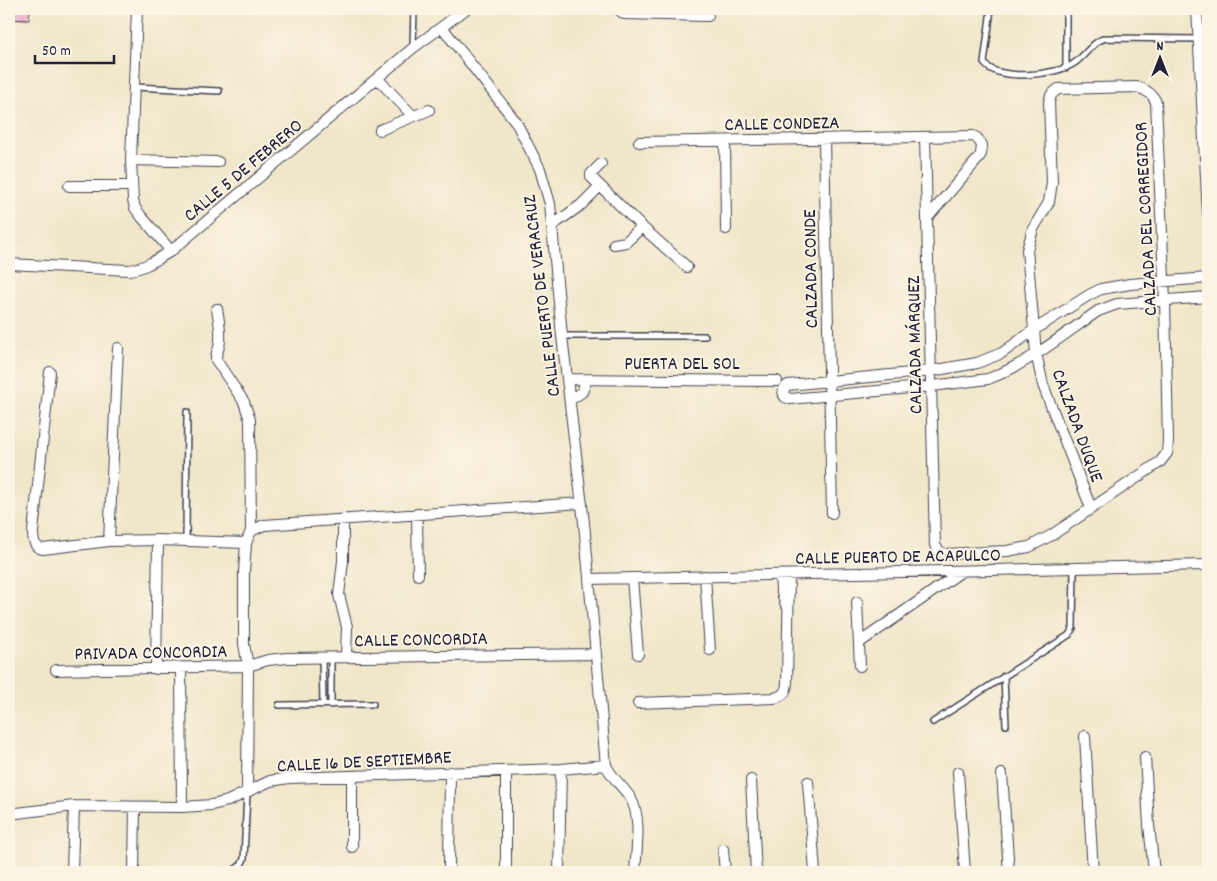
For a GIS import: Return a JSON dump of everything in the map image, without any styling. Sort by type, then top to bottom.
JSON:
[{"type":"street","points":[[137,9],[132,160],[132,186],[135,208],[171,251]]},
{"type":"street","name":"CALLE 5 DE FEBRERO","points":[[9,264],[135,269],[146,265],[171,251],[378,80],[413,48],[466,9]]},
{"type":"street","points":[[618,9],[624,14],[708,16]]},
{"type":"street","points":[[1197,9],[1198,39],[1203,51],[1208,211]]},
{"type":"street","name":"CALLE PUERTO DE VERACRUZ","points":[[442,27],[516,122],[544,181],[550,204],[562,336],[582,503],[606,765],[612,776],[632,801],[636,811],[636,872]]},
{"type":"street","points":[[378,80],[413,116]]},
{"type":"street","name":"CALZADA DEL CORREGIDOR","points":[[938,551],[950,555],[1021,549],[1041,541],[1160,462],[1167,453],[1165,300],[1156,102],[1154,97],[1146,90],[1137,87],[1058,89],[1051,95],[1049,102],[1052,194],[1033,229],[1027,250],[1036,354]]},
{"type":"street","points":[[380,130],[429,110]]},
{"type":"street","name":"CALLE CONDEZA","points":[[639,142],[973,136],[977,138],[982,144],[981,154],[978,159],[928,216]]},
{"type":"street","name":"CALZADA MÁRQUEZ","points":[[925,137],[934,541],[938,551]]},
{"type":"street","name":"CALZADA CONDE","points":[[824,140],[832,513]]},
{"type":"street","points":[[725,141],[726,229]]},
{"type":"street","points":[[132,160],[218,162]]},
{"type":"street","points":[[601,164],[592,174],[591,178],[687,267]]},
{"type":"street","points":[[69,186],[132,186]]},
{"type":"street","points":[[553,225],[581,205],[600,186]]},
{"type":"street","points":[[614,244],[626,242],[642,227]]},
{"type":"street","points":[[1208,278],[1113,286],[1101,290],[1089,295],[1034,330],[1013,346],[977,364],[931,371],[788,385],[784,391],[784,396],[790,399],[830,397],[988,379],[1009,370],[1036,354],[1098,311],[1109,306],[1208,298]]},
{"type":"street","points":[[217,309],[220,345],[215,355],[216,360],[244,402],[250,420],[251,531],[246,543],[244,618],[244,644],[248,666],[247,792]]},
{"type":"street","points":[[109,541],[118,348]]},
{"type":"street","name":"CALZADA DUQUE","points":[[1036,354],[1043,385],[1091,508]]},
{"type":"street","points":[[50,372],[34,542],[36,546],[42,548],[109,541],[158,540],[246,543]]},
{"type":"street","name":"PUERTA DEL SOL","points":[[568,379],[777,381]]},
{"type":"street","points":[[570,400],[582,392],[588,379]]},
{"type":"street","points":[[251,531],[264,525],[582,503]]},
{"type":"street","points":[[417,514],[418,575]]},
{"type":"street","points":[[343,519],[343,561],[339,595],[347,626],[346,656]]},
{"type":"street","points":[[156,669],[158,540]]},
{"type":"street","name":"CALLE PUERTO DE ACAPULCO","points":[[589,579],[1208,565]]},
{"type":"street","points":[[859,643],[962,571]]},
{"type":"street","points":[[638,703],[774,698],[783,695],[787,686],[790,589],[785,575]]},
{"type":"street","points":[[705,576],[710,650]]},
{"type":"street","points":[[632,578],[638,654]]},
{"type":"street","points":[[857,602],[860,666]]},
{"type":"street","name":"CALLE CONCORDIA","points":[[248,666],[277,658],[596,654]]},
{"type":"street","name":"PRIVADA CONCORDIA","points":[[56,670],[181,669],[248,666]]},
{"type":"street","points":[[181,669],[182,807]]},
{"type":"street","points":[[1085,736],[1093,872]]},
{"type":"street","points":[[1145,757],[1154,872]]},
{"type":"street","name":"CALLE 16 DE SEPTIEMBRE","points":[[9,814],[74,806],[182,807],[220,804],[278,779],[561,769],[606,765]]},
{"type":"street","points":[[559,872],[561,769]]},
{"type":"street","points":[[506,771],[506,872]]},
{"type":"street","points":[[449,872],[450,772]]},
{"type":"street","points":[[958,772],[965,872]]},
{"type":"street","points":[[1002,774],[1009,872]]},
{"type":"street","points":[[352,776],[352,847]]},
{"type":"street","points":[[751,780],[756,872]]},
{"type":"street","points":[[808,782],[815,872]]},
{"type":"street","points":[[72,872],[74,806]]},
{"type":"street","points":[[134,872],[135,807]]},
{"type":"street","points":[[723,850],[725,872]]},
{"type":"lane","points":[[413,48],[414,9]]},
{"type":"lane","points":[[990,9],[984,54],[986,65],[1002,72],[1024,75],[1066,68],[1080,60],[1098,41],[1106,38],[1198,39]]},
{"type":"lane","points":[[1066,9],[1066,68]]},
{"type":"lane","points":[[134,87],[219,91]]},
{"type":"lane","points":[[562,336],[705,336]]},
{"type":"lane","points":[[186,541],[187,412]]},
{"type":"lane","points":[[933,722],[1069,635],[1073,628],[1074,568]]},
{"type":"lane","points":[[326,657],[331,705]]},
{"type":"lane","points":[[323,705],[326,657]]},
{"type":"lane","points":[[1004,676],[1006,725]]},
{"type":"lane","points":[[279,705],[373,704]]},
{"type":"lane","points":[[232,872],[241,865],[244,859],[247,792]]},
{"type":"building","points":[[9,9],[30,9],[29,20],[9,19]]}]
